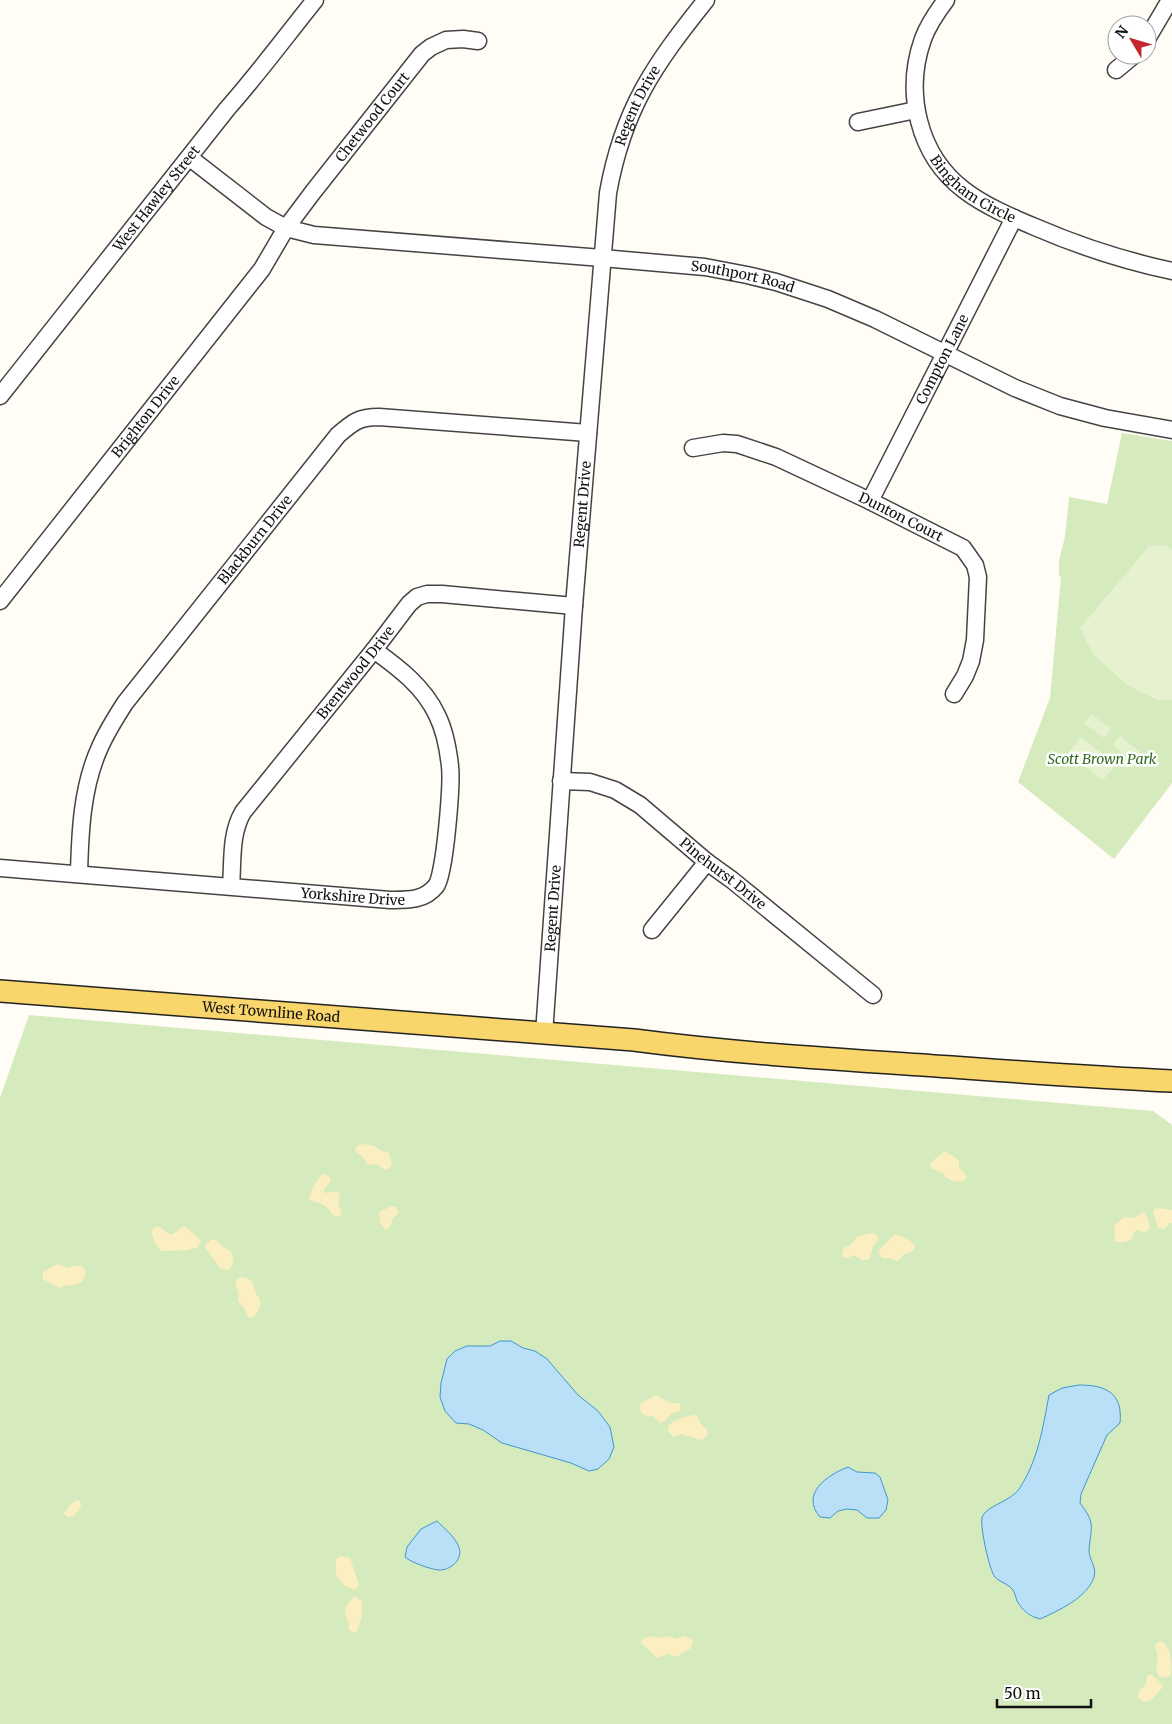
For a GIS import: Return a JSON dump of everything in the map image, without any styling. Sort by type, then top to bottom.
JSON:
[{"type":"main road","name":"West Townline Road","points":[[0,991],[634,1040],[832,1059],[1172,1081]]},
{"type":"street","name":"West Hawley Street","points":[[0,396],[314,0]]},
{"type":"street","name":"Bingham Circle","points":[[946,0],[932,20],[923,38],[914,81],[916,110],[920,128],[931,151],[947,174],[963,189],[979,200],[1014,218],[1093,250],[1172,272]]},
{"type":"street","points":[[1157,22],[1170,0]]},
{"type":"street","name":"Regent Drive","points":[[544,1034],[574,606],[608,193],[612,169],[627,121],[638,97],[656,66],[702,2]]},
{"type":"street","name":"Chetwood Court","points":[[286,228],[422,54],[430,47],[446,40],[478,42]]},
{"type":"street","points":[[1116,70],[1122,65]]},
{"type":"street","points":[[858,122],[916,110]]},
{"type":"street","name":"Southport Road","points":[[190,158],[266,217],[286,228],[314,235],[705,267],[776,282],[828,299],[875,319],[1015,388],[1060,406],[1105,418],[1172,430]]},
{"type":"street","name":"Compton Lane","points":[[870,501],[1014,218]]},
{"type":"street","name":"Brighton Drive","points":[[0,601],[262,269],[286,228]]},
{"type":"street","name":"Blackburn Drive","points":[[79,874],[85,795],[91,770],[109,727],[124,703],[338,435],[355,421],[365,417],[588,433]]},
{"type":"street","name":"Dunton Court","points":[[693,448],[723,443],[737,444],[776,457],[870,501],[963,548],[975,565],[978,576],[975,640],[971,662],[954,694]]},
{"type":"street","name":"Brentwood Drive","points":[[232,886],[235,833],[243,812],[409,604],[417,597],[427,594],[442,594],[574,606]]},
{"type":"street","name":"Yorkshire Drive","points":[[0,868],[409,900],[428,894],[440,879],[444,863],[451,769],[446,734],[437,713],[425,695],[410,678],[374,650]]},
{"type":"street","name":"Pinehurst Drive","points":[[561,780],[590,782],[615,790],[640,805],[706,862],[732,880],[873,995]]},
{"type":"street","points":[[652,930],[706,862]]},
{"type":"green space","name":"Scott Brown Park","points":[[1122,433],[1172,441],[1172,783],[1114,859],[1018,782],[1050,698],[1061,577],[1059,576],[1059,561],[1065,537],[1069,497],[1107,504]]},
{"type":"green space","points":[[1165,545],[1172,550],[1172,700],[1157,700],[1127,685],[1093,654],[1080,628],[1149,546]]},
{"type":"green space","points":[[1091,714],[1111,729],[1104,738],[1084,723]]},
{"type":"green space","points":[[1120,736],[1140,752],[1133,761],[1113,745]]},
{"type":"green space","points":[[1081,737],[1116,764],[1103,780],[1068,753]]},
{"type":"green space","points":[[29,1015],[1153,1111],[1172,1125],[1172,1724],[0,1724],[0,1098]]},
{"type":"sand","points":[[358,1145],[375,1146],[381,1151],[389,1153],[392,1164],[389,1169],[386,1170],[376,1164],[368,1165],[355,1150]]},
{"type":"sand","points":[[945,1151],[959,1160],[959,1167],[967,1176],[964,1181],[957,1182],[951,1180],[942,1172],[932,1169],[931,1162]]},
{"type":"sand","points":[[323,1174],[329,1176],[331,1181],[324,1189],[324,1192],[337,1191],[340,1196],[338,1204],[342,1214],[338,1217],[323,1205],[309,1199],[310,1193]]},
{"type":"sand","points":[[392,1206],[396,1207],[399,1212],[392,1219],[388,1229],[385,1229],[381,1225],[379,1212]]},
{"type":"sand","points":[[1159,1208],[1172,1210],[1172,1223],[1164,1229],[1158,1228],[1153,1212]]},
{"type":"sand","points":[[1143,1212],[1148,1220],[1149,1230],[1144,1232],[1137,1230],[1134,1232],[1133,1238],[1127,1241],[1115,1241],[1114,1225],[1125,1217],[1134,1218]]},
{"type":"sand","points":[[185,1226],[201,1240],[198,1247],[185,1250],[162,1251],[158,1247],[152,1233],[155,1227],[160,1227],[169,1234],[173,1234]]},
{"type":"sand","points":[[874,1233],[879,1239],[873,1247],[870,1258],[862,1260],[854,1255],[847,1258],[843,1257],[844,1248],[851,1244],[858,1236]]},
{"type":"sand","points":[[894,1235],[903,1236],[915,1245],[913,1251],[897,1261],[882,1258],[878,1252]]},
{"type":"sand","points":[[212,1239],[218,1241],[231,1252],[233,1261],[228,1271],[220,1268],[205,1247]]},
{"type":"sand","points":[[58,1264],[68,1268],[75,1265],[83,1267],[86,1273],[82,1282],[59,1288],[43,1279],[43,1272]]},
{"type":"sand","points":[[240,1277],[252,1282],[260,1299],[258,1310],[250,1318],[238,1301],[236,1280]]},
{"type":"sand","points":[[656,1395],[670,1403],[678,1403],[681,1406],[679,1411],[671,1414],[665,1421],[660,1423],[653,1416],[646,1416],[641,1412],[640,1404]]},
{"type":"sand","points":[[695,1415],[707,1430],[708,1435],[702,1440],[681,1434],[674,1437],[669,1432],[668,1428],[674,1422]]},
{"type":"sand","points":[[76,1500],[80,1501],[81,1506],[74,1516],[67,1517],[64,1513]]},
{"type":"sand","points":[[340,1556],[350,1558],[359,1585],[355,1590],[345,1586],[336,1575],[336,1559]]},
{"type":"sand","points":[[354,1596],[362,1601],[362,1614],[355,1633],[349,1630],[349,1623],[345,1615],[346,1606]]},
{"type":"sand","points":[[649,1636],[660,1638],[668,1636],[676,1639],[684,1636],[691,1638],[693,1643],[690,1649],[678,1656],[668,1654],[657,1658],[641,1643],[642,1640]]},
{"type":"sand","points":[[1162,1641],[1170,1652],[1171,1676],[1162,1678],[1156,1671],[1158,1657],[1155,1644]]},
{"type":"sand","points":[[1150,1675],[1162,1684],[1163,1687],[1150,1701],[1144,1702],[1138,1697],[1138,1694],[1146,1684],[1147,1676]]},
{"type":"water","points":[[500,1341],[511,1341],[523,1348],[535,1351],[547,1359],[578,1395],[598,1411],[610,1427],[614,1447],[609,1459],[598,1469],[589,1471],[571,1463],[502,1443],[483,1430],[469,1424],[456,1423],[445,1411],[440,1397],[441,1383],[447,1359],[455,1351],[467,1346],[490,1346]]},
{"type":"water","points":[[1089,1385],[1105,1389],[1111,1393],[1119,1404],[1120,1413],[1120,1423],[1107,1435],[1081,1494],[1080,1503],[1091,1525],[1089,1550],[1095,1573],[1091,1584],[1079,1597],[1040,1619],[1029,1615],[1017,1601],[1011,1588],[995,1577],[990,1566],[982,1530],[982,1518],[988,1510],[1010,1497],[1019,1489],[1031,1467],[1039,1444],[1049,1395],[1062,1388]]},
{"type":"water","points":[[848,1467],[857,1472],[875,1473],[880,1477],[888,1500],[886,1510],[879,1518],[867,1518],[857,1510],[847,1509],[838,1511],[830,1518],[820,1517],[815,1509],[813,1501],[819,1486],[832,1475]]},
{"type":"water","points":[[437,1521],[454,1538],[460,1550],[456,1563],[443,1570],[425,1567],[405,1557],[407,1547],[421,1529]]}]
